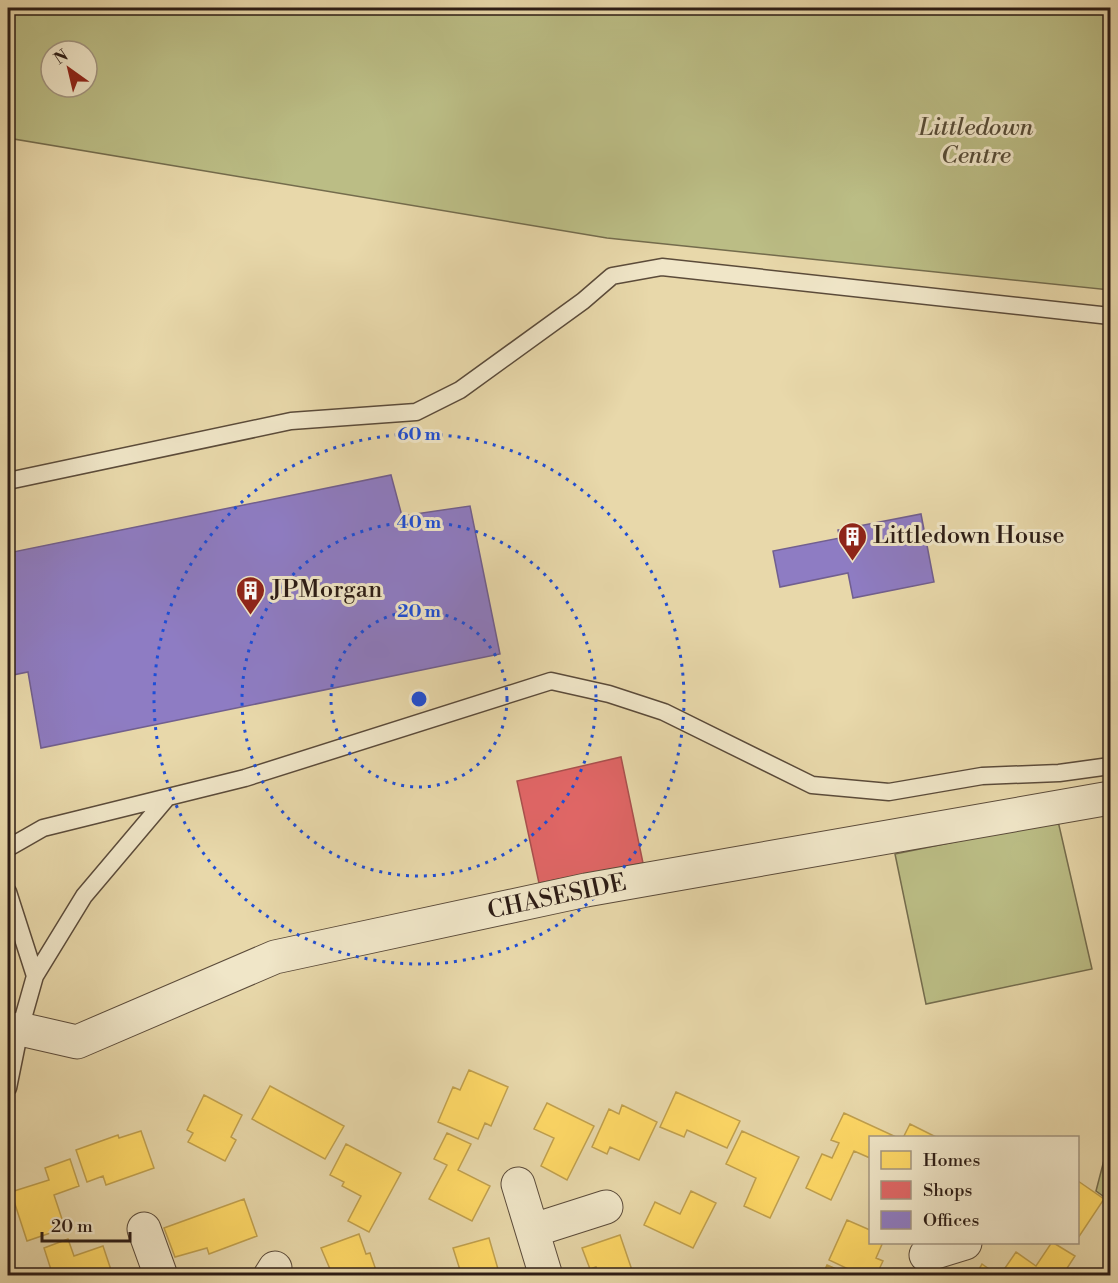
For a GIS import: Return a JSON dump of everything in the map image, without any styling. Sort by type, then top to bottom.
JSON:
[{"type":"street","name":"CHASESIDE","points":[[20,1029],[77,1042],[275,957],[586,890],[1110,798]]},
{"type":"street","points":[[518,1184],[546,1275]]},
{"type":"street","points":[[534,1230],[606,1207]]},
{"type":"street","points":[[144,1230],[161,1275]]},
{"type":"street","points":[[920,1258],[962,1244]]},
{"type":"lane","points":[[8,482],[291,421],[416,412],[460,390],[583,301],[612,276],[662,267],[1110,316]]},
{"type":"lane","points":[[8,848],[43,828],[244,778],[551,681],[609,694],[664,712],[812,785],[889,792],[982,776],[1059,773],[1110,766]]},
{"type":"lane","points":[[8,1088],[20,1029],[35,976],[84,896],[166,799]]},
{"type":"lane","points":[[8,892],[35,976]]},
{"type":"green space","name":"Littledown Centre","points":[[8,8],[1110,8],[1110,290],[607,238],[8,138]]},
{"type":"green space","points":[[1058,821],[1092,969],[926,1004],[895,854]]},
{"type":"green space","points":[[1110,1137],[1110,1201],[1096,1191]]},
{"type":"building: Homes","points":[[469,1070],[508,1087],[491,1126],[485,1123],[478,1139],[438,1122],[453,1087],[460,1090]]},
{"type":"building: Homes","points":[[270,1086],[344,1126],[325,1159],[252,1119]]},
{"type":"building: Homes","points":[[676,1092],[740,1121],[727,1148],[687,1130],[684,1137],[660,1127]]},
{"type":"building: Homes","points":[[204,1095],[242,1115],[231,1137],[236,1140],[225,1161],[188,1142],[193,1133],[187,1130]]},
{"type":"building: Homes","points":[[547,1103],[594,1126],[567,1180],[541,1166],[554,1138],[534,1129]]},
{"type":"building: Homes","points":[[622,1105],[657,1122],[639,1160],[610,1147],[607,1154],[592,1147],[609,1109],[619,1114]]},
{"type":"building: Homes","points":[[844,1113],[894,1136],[869,1136],[869,1158],[854,1151],[831,1200],[806,1188],[822,1154],[832,1158],[839,1143],[831,1140]]},
{"type":"building: Homes","points":[[910,1124],[934,1136],[904,1136]]},
{"type":"building: Homes","points":[[141,1131],[154,1168],[106,1185],[103,1176],[87,1182],[76,1150],[118,1135],[119,1138]]},
{"type":"building: Homes","points":[[742,1131],[799,1157],[770,1218],[744,1206],[756,1178],[726,1164]]},
{"type":"building: Homes","points":[[447,1133],[471,1144],[458,1170],[490,1186],[472,1221],[429,1199],[447,1165],[434,1159]]},
{"type":"building: Homes","points":[[346,1144],[401,1173],[369,1232],[348,1221],[361,1196],[342,1186],[344,1182],[330,1175]]},
{"type":"building: Homes","points":[[70,1159],[79,1186],[54,1195],[65,1228],[27,1241],[11,1192],[49,1180],[45,1168]]},
{"type":"building: Homes","points":[[1079,1182],[1104,1199],[1079,1236]]},
{"type":"building: Homes","points":[[691,1191],[716,1203],[693,1248],[644,1225],[655,1202],[680,1214]]},
{"type":"building: Homes","points":[[244,1199],[257,1236],[209,1254],[207,1248],[175,1257],[164,1228]]},
{"type":"building: Homes","points":[[847,1220],[869,1230],[869,1244],[882,1244],[876,1258],[883,1261],[876,1276],[863,1276],[829,1260]]},
{"type":"building: Homes","points":[[359,1234],[366,1254],[370,1253],[378,1276],[333,1276],[321,1248]]},
{"type":"building: Homes","points":[[620,1235],[634,1276],[599,1276],[596,1267],[590,1269],[582,1248]]},
{"type":"building: Homes","points":[[489,1238],[500,1276],[451,1276],[450,1273],[460,1270],[453,1248]]},
{"type":"building: Homes","points":[[68,1239],[74,1256],[103,1246],[113,1276],[53,1276],[44,1248]]},
{"type":"building: Homes","points":[[1051,1244],[1055,1244],[1075,1256],[1062,1276],[1016,1276],[1005,1268],[1016,1252],[1036,1266]]},
{"type":"building: Homes","points":[[982,1264],[999,1276],[975,1276]]},
{"type":"building: Homes","points":[[827,1265],[853,1276],[822,1276]]},
{"type":"building: Shops","points":[[621,757],[643,863],[539,883],[517,781]]},
{"type":"building: Offices","name":"JPMorgan","points":[[391,475],[402,516],[470,506],[500,654],[41,748],[28,672],[8,676],[8,553]]},
{"type":"building: Offices","name":"Littledown House","points":[[921,514],[934,582],[853,598],[848,573],[780,587],[773,551],[840,538],[838,530]]},
{"type":"place","name":"Littledown House","points":[[852,562]]},
{"type":"place","name":"JPMorgan","points":[[250,616]]}]
